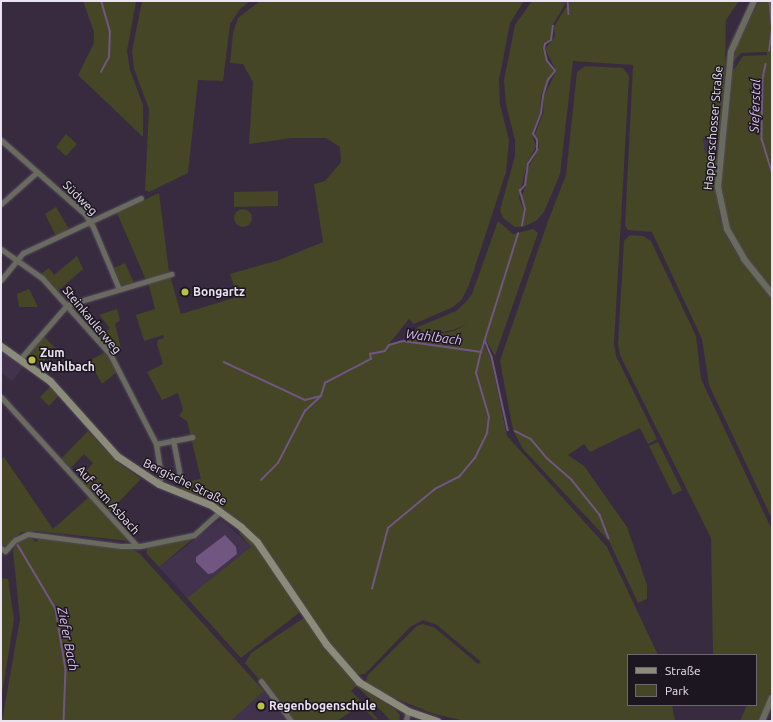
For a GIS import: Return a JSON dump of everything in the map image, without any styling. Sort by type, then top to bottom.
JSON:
[{"type":"main road","name":"Bergische Straße","points":[[1,346],[21,358],[59,389],[117,456],[159,484],[221,511],[257,542],[326,644],[359,682],[408,711],[437,721]]},
{"type":"street","name":"Happerschosser Straße","points":[[754,1],[731,52],[718,187],[726,229],[744,259],[772,294]]},
{"type":"street","name":"Südweg","points":[[1,140],[90,222],[119,289]]},
{"type":"street","points":[[1,204],[37,172]]},
{"type":"street","points":[[1,280],[17,258],[141,198]]},
{"type":"street","name":"Steinkaulerweg","points":[[1,249],[17,258],[42,278],[110,354],[156,444],[161,475],[159,484]]},
{"type":"street","points":[[21,358],[67,305],[171,274]]},
{"type":"street","name":"Auf dem Asbach","points":[[1,397],[137,546],[194,535],[221,511]]},
{"type":"street","points":[[156,444],[192,437]]},
{"type":"street","points":[[173,440],[181,481]]},
{"type":"street","points":[[3,550],[15,540],[28,534],[137,546]]},
{"type":"street","points":[[261,681],[291,721]]},
{"type":"street","points":[[762,721],[772,698]]},
{"type":"street","points":[[406,721],[408,711]]},
{"type":"shaded area","points":[[703,137],[718,137],[716,157],[705,153]]},
{"type":"shaded area","points":[[1,351],[24,366],[12,381],[1,372]]},
{"type":"shaded area","points":[[221,519],[252,547],[187,598],[159,567]]},
{"type":"shaded area","points":[[225,535],[236,547],[237,554],[213,573],[208,574],[196,562],[196,557]]},
{"type":"shaded area","name":"Regenbogenschule","points":[[264,691],[286,721],[231,721]]},
{"type":"green space","points":[[83,1],[136,1],[127,51],[130,70],[143,105],[143,137],[78,75],[94,43],[94,32]]},
{"type":"green space","points":[[142,1],[250,1],[240,9],[230,24],[223,81],[198,80],[188,173],[149,192],[145,190],[149,109],[134,69],[132,51]]},
{"type":"green space","points":[[260,1],[524,1],[510,23],[499,80],[500,105],[509,140],[506,172],[469,285],[462,299],[453,307],[414,324],[409,319],[389,344],[454,331],[467,324],[453,330],[406,339],[418,327],[456,311],[466,302],[472,294],[498,221],[513,234],[533,229],[538,233],[495,356],[486,340],[483,342],[475,373],[478,383],[476,373],[484,344],[491,359],[507,436],[607,547],[658,654],[627,654],[627,706],[672,706],[675,721],[465,721],[434,714],[379,692],[366,682],[367,676],[417,626],[423,624],[435,628],[478,664],[481,662],[437,625],[423,620],[410,627],[365,674],[356,675],[336,652],[248,529],[218,506],[181,489],[180,483],[201,479],[187,421],[179,416],[183,410],[178,393],[162,400],[147,372],[163,364],[157,344],[158,340],[164,338],[163,335],[144,341],[136,315],[155,309],[148,282],[170,276],[181,314],[237,297],[230,274],[279,260],[323,242],[314,184],[325,181],[341,162],[340,147],[326,138],[292,138],[249,144],[253,82],[243,64],[230,63],[233,33],[238,18]]},
{"type":"green space","points":[[532,1],[567,1],[552,26],[552,36],[542,49],[554,72],[541,95],[540,112],[532,134],[536,146],[527,164],[519,198],[524,210],[521,227],[515,227],[503,218],[500,210],[515,156],[515,140],[506,105],[504,80],[515,25]]},
{"type":"green space","points":[[570,1],[739,1],[726,20],[725,63],[730,43],[751,1],[731,45],[726,63],[716,190],[720,218],[727,237],[739,257],[772,299],[772,519],[709,385],[702,339],[652,232],[628,230],[625,226],[633,65],[573,61],[560,174],[544,212],[536,221],[523,227],[526,209],[521,198],[526,185],[525,175],[539,147],[535,134],[543,113],[544,96],[556,71],[545,49],[555,36],[554,27]],"holes":[[[703,137],[718,137],[716,157],[705,153]]]},
{"type":"green space","points":[[759,1],[772,1],[772,290],[742,251],[729,227],[721,187],[731,74],[743,56],[767,55],[767,52],[741,53],[733,62],[737,46]]},
{"type":"green space","points":[[585,66],[623,68],[629,76],[614,344],[616,356],[657,439],[648,444],[640,428],[590,452],[584,444],[568,455],[584,466],[627,527],[647,585],[647,599],[638,603],[609,541],[523,449],[513,430],[500,361],[548,221],[566,175],[577,72]]},
{"type":"green space","points":[[66,134],[77,144],[66,156],[56,147]]},
{"type":"green space","points":[[278,191],[278,206],[234,207],[234,192]]},
{"type":"green space","points":[[159,193],[169,272],[146,280],[117,213]]},
{"type":"green space","points":[[56,207],[69,229],[56,236],[45,214]]},
{"type":"green space","points":[[243,209],[249,212],[252,218],[249,224],[243,227],[237,224],[234,218],[237,212]]},
{"type":"green space","points":[[630,235],[643,236],[651,241],[696,336],[701,379],[772,530],[772,691],[758,721],[740,721],[747,706],[757,706],[757,654],[713,654],[711,538],[620,355],[618,344],[624,241]]},
{"type":"green space","points":[[77,256],[83,269],[58,291],[41,274],[49,268],[54,275]]},
{"type":"green space","points":[[125,263],[134,283],[125,286],[121,284],[114,268]]},
{"type":"green space","points":[[29,289],[38,307],[19,307],[17,294]]},
{"type":"green space","points":[[117,309],[120,320],[115,324],[121,348],[113,351],[109,350],[98,337],[110,328],[99,315]]},
{"type":"green space","points":[[43,335],[56,349],[40,365],[26,354]]},
{"type":"green space","points":[[105,352],[117,372],[102,384],[89,361]]},
{"type":"green space","points":[[51,386],[59,395],[49,406],[40,397]]},
{"type":"green space","points":[[88,431],[115,460],[141,479],[109,512],[79,479],[93,463],[84,454],[70,469],[61,459]]},
{"type":"green space","points":[[658,442],[682,490],[673,495],[649,446]]},
{"type":"green space","points":[[4,457],[53,529],[89,497],[129,541],[36,531],[21,532],[8,546],[1,545],[1,460]]},
{"type":"green space","points":[[242,532],[256,546],[300,612],[241,658],[187,598],[251,547],[239,533]]},
{"type":"green space","points":[[41,537],[134,550],[140,554],[264,691],[231,721],[2,721],[20,619],[13,551],[16,544],[24,538],[31,538],[36,542]]},
{"type":"green space","points":[[195,537],[159,567],[146,553],[148,547]]},
{"type":"green space","points":[[1,578],[8,579],[14,619],[1,700]]},
{"type":"green space","points":[[304,618],[343,670],[365,690],[395,709],[400,715],[399,721],[391,721],[357,686],[351,691],[378,719],[375,720],[361,705],[337,721],[294,721],[245,663],[251,653]]},
{"type":"waterway","points":[[101,1],[110,32],[109,57],[101,72]]},
{"type":"waterway","name":"Wahlbach","points":[[568,1],[569,14]]},
{"type":"waterway","name":"Sieferstal","points":[[770,1],[772,24]]},
{"type":"waterway","name":"Wahlbach","points":[[522,226],[525,209],[520,191],[525,185],[528,164],[537,150],[537,140],[533,134],[541,113],[543,96],[548,80],[555,71],[547,61],[544,49],[545,44],[551,40],[553,26]]},
{"type":"waterway","name":"Sieferstal","points":[[769,51],[772,29]]},
{"type":"waterway","name":"Sieferstal","points":[[766,64],[763,80],[762,139],[772,171]]},
{"type":"waterway","name":"Wahlbach","points":[[224,362],[305,400],[321,396],[325,383],[371,359],[370,354],[385,351],[389,345],[403,341],[481,352],[518,234]]},
{"type":"waterway","points":[[485,340],[492,357],[508,430]]},
{"type":"waterway","points":[[372,589],[388,528],[435,489],[459,477],[475,458],[487,433],[489,417],[476,373],[481,352]]},
{"type":"waterway","points":[[261,480],[278,463],[305,411],[321,396]]},
{"type":"waterway","points":[[515,431],[531,439],[547,458],[572,480],[600,515],[609,538]]},
{"type":"waterway","name":"Ziefer Bach","points":[[18,545],[56,609],[66,670],[64,721]]},
{"type":"place","name":"Bongartz","points":[[185,292]]},
{"type":"place","name":"Zum Wahlbach","points":[[32,360]]},
{"type":"place","name":"Regenbogenschule","points":[[261,706]]}]
